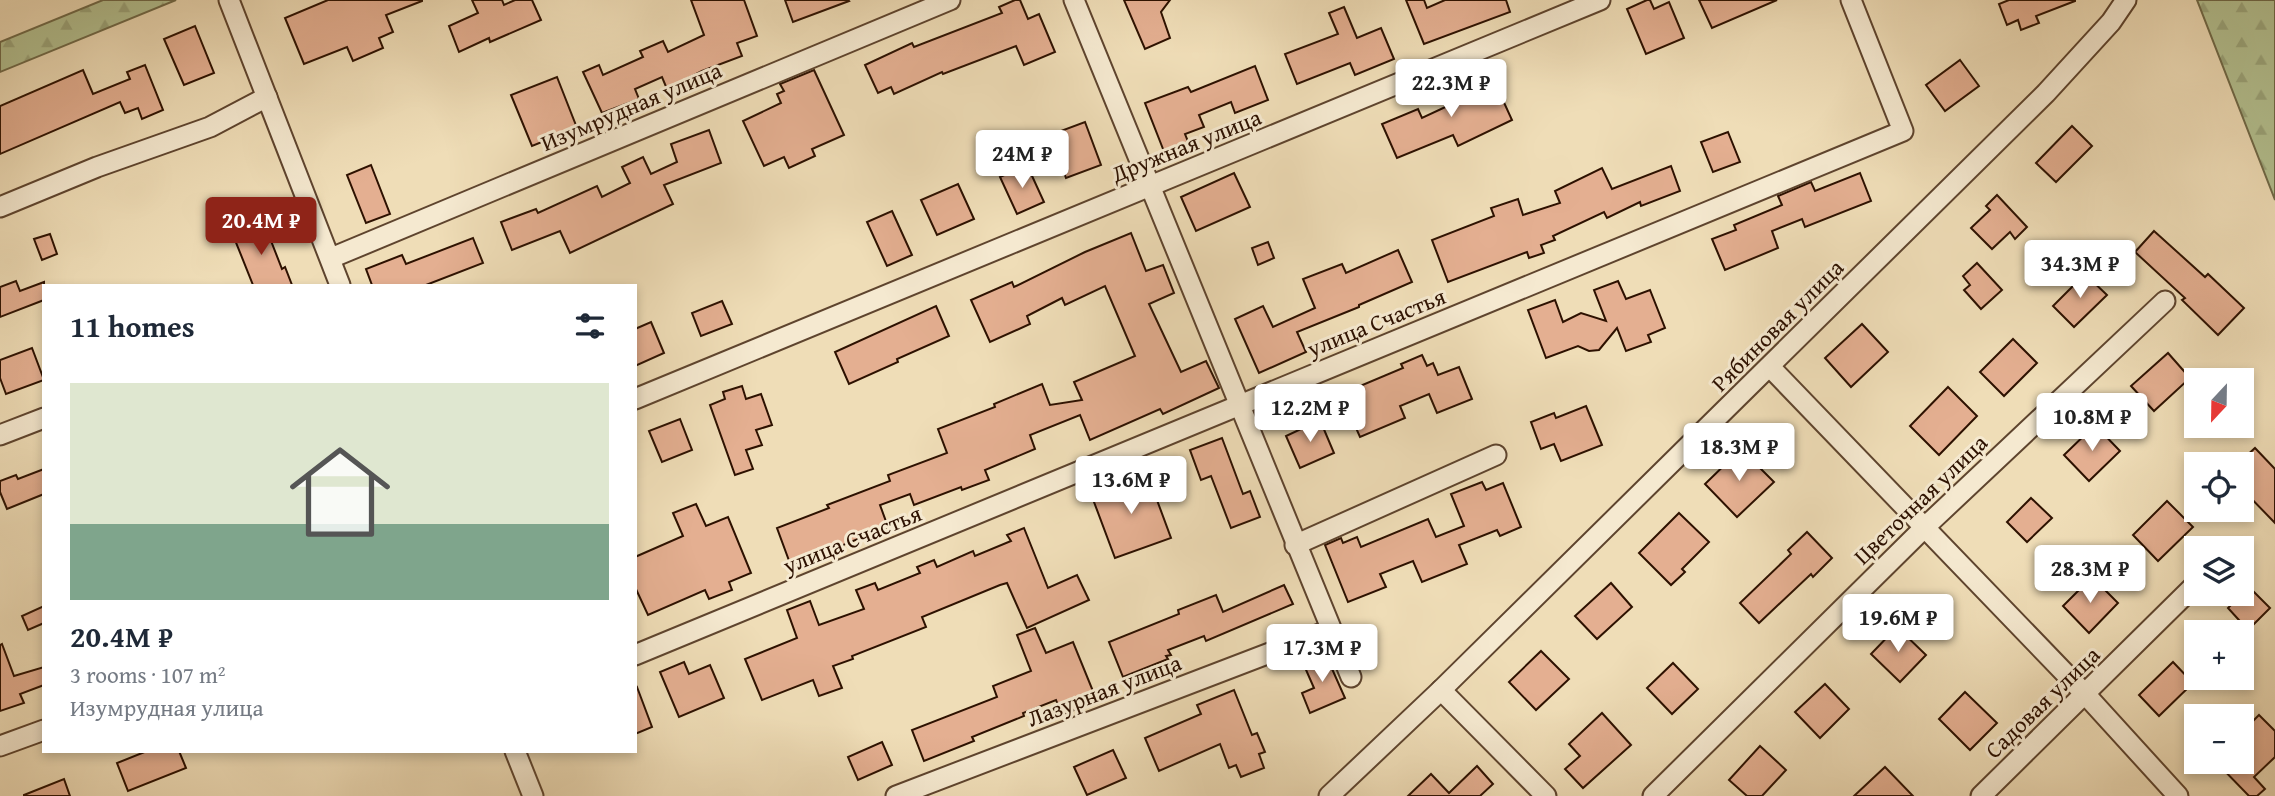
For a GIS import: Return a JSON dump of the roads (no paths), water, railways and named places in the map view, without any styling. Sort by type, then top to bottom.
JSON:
[{"type":"street","points":[[229,0],[340,284]]},
{"type":"street","name":"Изумрудная улица","points":[[331,258],[950,0]]},
{"type":"street","points":[[1074,0],[1351,677]]},
{"type":"street","name":"Дружная улица","points":[[637,398],[1600,0]]},
{"type":"street","name":"улица Счастья","points":[[637,654],[1903,131],[1851,0]]},
{"type":"street","name":"Рябиновая улица","points":[[1329,796],[1770,367],[2046,93],[2111,22],[2126,0]]},
{"type":"street","points":[[0,207],[97,167],[210,127],[267,97]]},
{"type":"street","name":"Цветочная улица","points":[[1653,796],[1924,527],[2165,301]]},
{"type":"street","points":[[1770,367],[2086,695],[2178,796]]},
{"type":"street","points":[[0,435],[42,419]]},
{"type":"street","points":[[1295,545],[1496,455]]},
{"type":"street","name":"Садовая улица","points":[[1981,796],[2184,596]]},
{"type":"street","name":"Лазурная улица","points":[[896,796],[1330,630]]},
{"type":"street","points":[[1440,690],[1546,796]]},
{"type":"street","points":[[0,746],[42,731]]},
{"type":"street","points":[[516,753],[533,796]]}]
